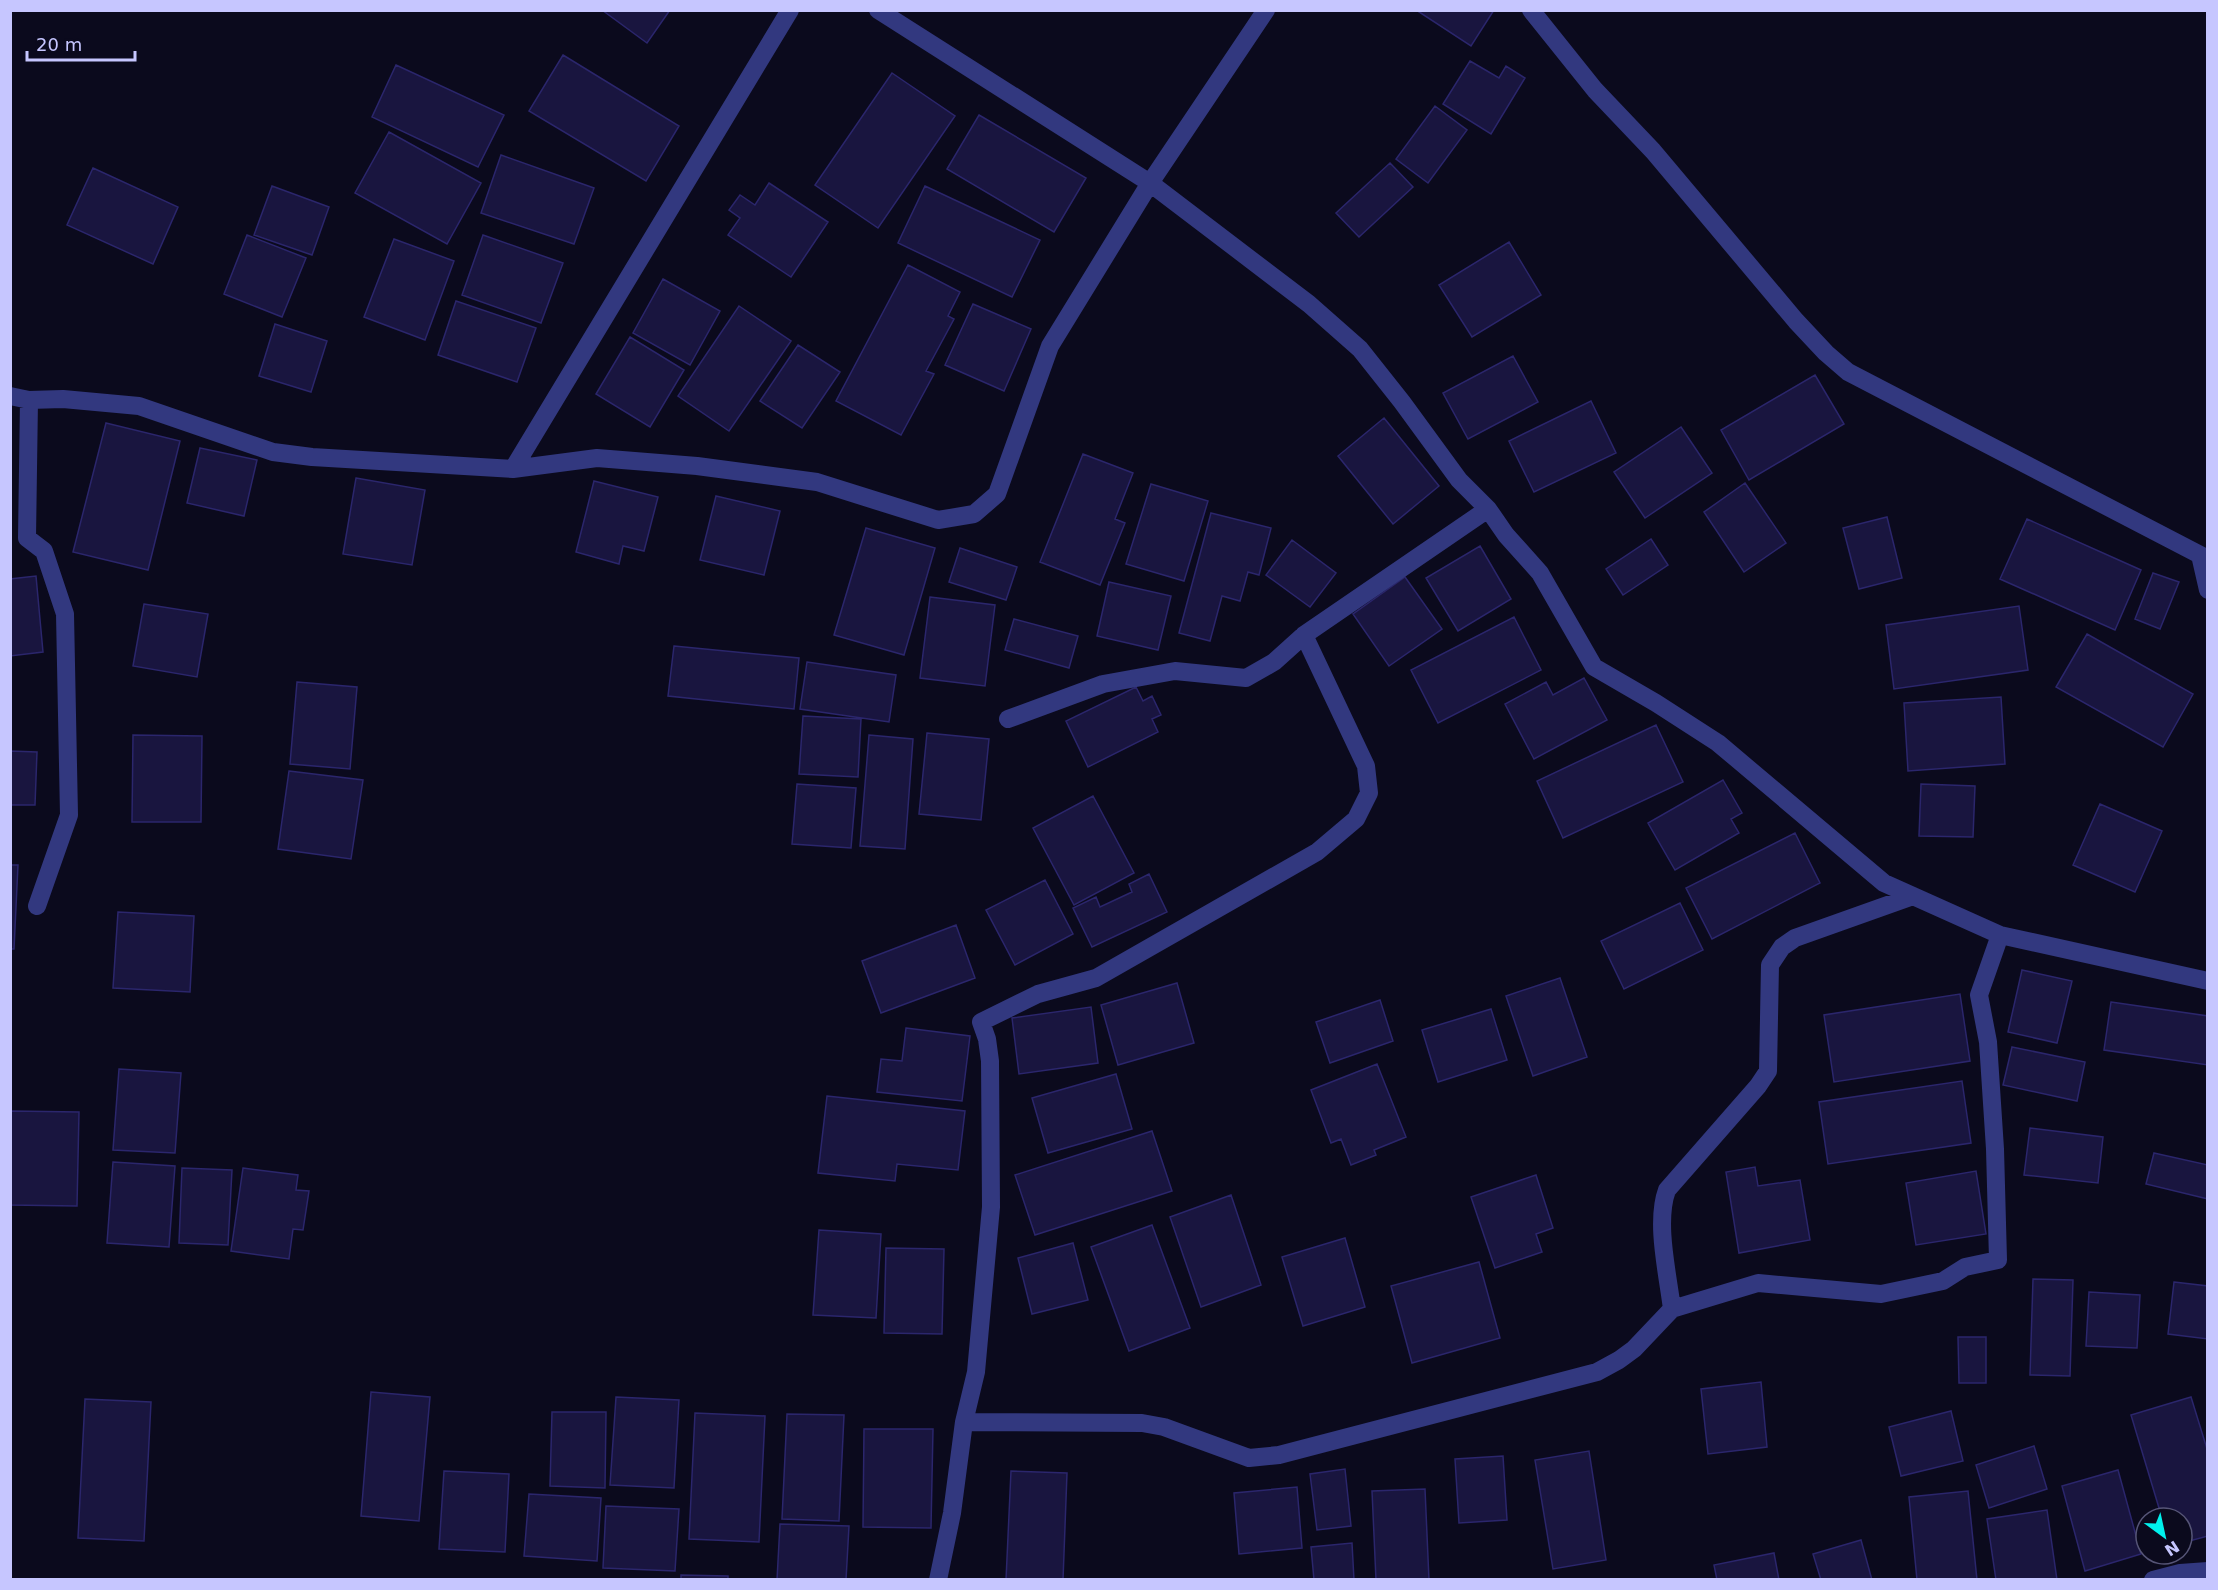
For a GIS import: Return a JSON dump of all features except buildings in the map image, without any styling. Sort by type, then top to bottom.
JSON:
[{"type":"street","points":[[513,469],[790,10]]},
{"type":"street","points":[[878,10],[1150,183],[1309,304],[1360,349],[1459,480],[1488,510],[1506,535],[1540,573],[1594,667],[1718,743],[1884,883],[2000,935],[2208,981]]},
{"type":"street","points":[[10,396],[29,400],[63,399],[139,406],[273,452],[312,457],[513,469],[597,458],[697,466],[817,482],[938,520],[974,514],[997,495],[1050,346],[1150,183],[1266,10]]},
{"type":"street","points":[[1532,10],[1595,90],[1653,151],[1796,321],[1826,353],[1848,372],[2204,557],[2208,590]]},
{"type":"street","points":[[29,400],[27,538],[44,551],[65,614],[69,815],[37,906]]},
{"type":"street","points":[[1008,719],[1103,684],[1175,671],[1246,678],[1274,662],[1304,635],[1488,510]]},
{"type":"street","points":[[938,1580],[952,1513],[964,1422],[975,1372],[991,1207],[990,1061],[987,1039],[981,1022],[1038,994],[1096,978],[1317,852],[1356,819],[1369,793],[1366,766],[1304,635]]},
{"type":"street","points":[[1672,1309],[1662,1204],[1667,1190],[1758,1086],[1768,1071],[1770,965],[1782,947],[1795,938],[1913,896]]},
{"type":"street","points":[[964,1422],[1142,1423],[1164,1427],[1249,1458],[1279,1455],[1597,1372],[1634,1349],[1672,1309],[1758,1283],[1881,1294],[1943,1281],[1965,1267],[1998,1260],[1995,1149],[1988,1042],[1979,995],[2000,935]]},
{"type":"street","points":[[2153,1580],[2180,1573],[2208,1571]]}]
